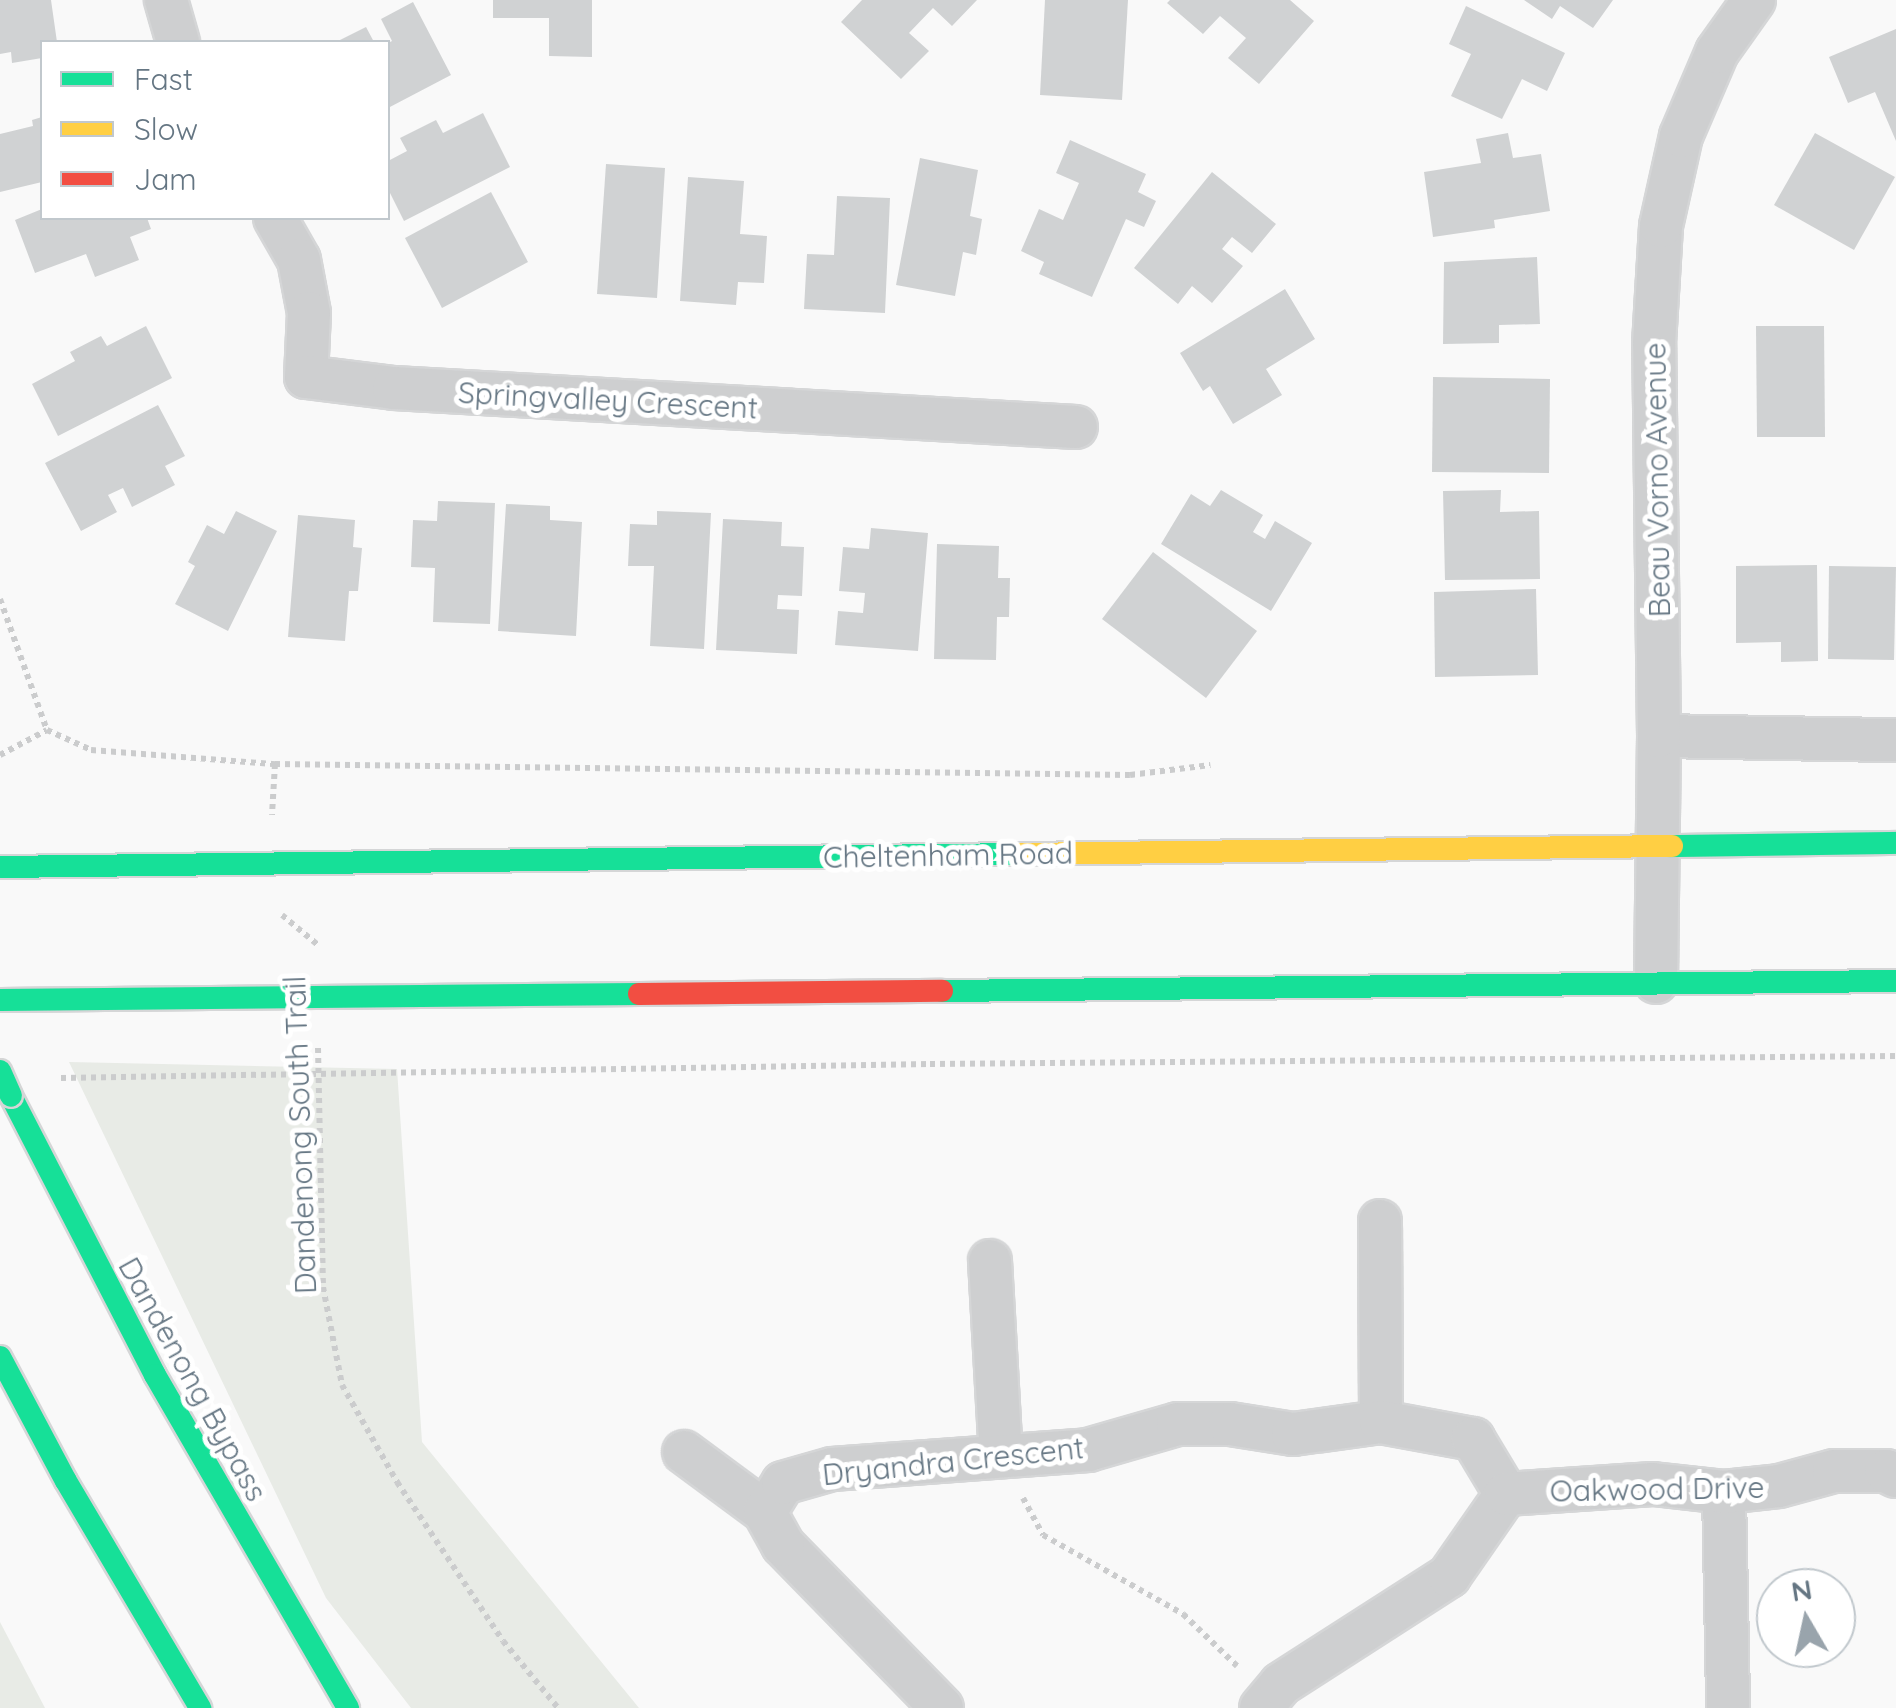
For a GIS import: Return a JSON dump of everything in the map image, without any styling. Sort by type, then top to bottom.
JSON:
[{"type":"main road","name":"Cheltenham Road","points":[[0,867],[1896,844]]},
{"type":"main road","points":[[0,1000],[1896,981]]},
{"type":"main road","name":"Dandenong Bypass","points":[[0,1071],[164,1392],[348,1708]]},
{"type":"main road","points":[[0,1357],[66,1481],[200,1708]]},
{"type":"street","points":[[166,0],[177,40]]},
{"type":"street","name":"Beau Vorno Avenue","points":[[1656,982],[1659,736],[1654,344],[1661,226],[1681,136],[1717,52],[1754,0]]},
{"type":"street","name":"Springvalley Crescent","points":[[276,220],[299,260],[308,313],[306,377],[394,388],[1076,427]]},
{"type":"street","points":[[1659,736],[1896,740]]},
{"type":"street","points":[[1380,1221],[1381,1422]]},
{"type":"street","points":[[990,1261],[1002,1456]]},
{"type":"street","name":"Dryandra Crescent","points":[[765,1512],[782,1483],[832,1469],[1088,1450],[1178,1424],[1230,1424],[1293,1434],[1381,1422],[1473,1440],[1506,1494]]},
{"type":"street","points":[[684,1452],[765,1512],[783,1546],[942,1708]]},
{"type":"street","name":"Oakwood Drive","points":[[1271,1696],[1450,1576],[1506,1494],[1653,1484],[1724,1492],[1778,1486],[1834,1471],[1886,1471],[1896,1476]]},
{"type":"street","points":[[1724,1492],[1728,1708]]},
{"type":"path","points":[[0,599],[47,730],[92,750],[275,764],[1130,775],[1210,765]]},
{"type":"path","points":[[0,755],[47,730]]},
{"type":"path","name":"Dandenong South Trail","points":[[275,764],[276,909],[318,943],[323,1287],[342,1384],[397,1482],[493,1625],[558,1708]]},
{"type":"path","points":[[60,1078],[1896,1056]]},
{"type":"path","points":[[1002,1456],[1043,1535],[1184,1614],[1271,1696]]},
{"type":"shaded area","points":[[69,1062],[397,1069],[422,1442],[639,1708],[411,1708],[326,1598]]},
{"type":"shaded area","points":[[0,1622],[45,1708],[0,1708]]},
{"type":"building","points":[[0,0],[51,0],[57,40],[40,40],[40,58],[12,63],[11,52],[0,54]]},
{"type":"building","points":[[493,0],[592,0],[592,57],[549,56],[549,18],[493,18]]},
{"type":"building","points":[[862,0],[977,0],[952,26],[933,8],[909,33],[929,51],[901,79],[841,22]]},
{"type":"building","points":[[1045,0],[1128,0],[1122,100],[1040,95]]},
{"type":"building","points":[[1290,0],[1314,21],[1259,84],[1228,58],[1246,38],[1220,16],[1203,34],[1167,3]]},
{"type":"building","points":[[1524,0],[1613,0],[1593,28],[1560,6],[1552,19]]},
{"type":"building","points":[[413,2],[451,75],[390,107],[392,41],[381,19]]},
{"type":"building","points":[[1466,6],[1565,53],[1547,91],[1522,79],[1502,119],[1451,96],[1471,54],[1449,44]]},
{"type":"building","points":[[366,27],[373,40],[340,40]]},
{"type":"building","points":[[1896,29],[1896,141],[1875,92],[1848,103],[1829,57]]},
{"type":"building","points":[[483,113],[510,167],[404,221],[390,193],[390,160],[407,151],[400,138],[436,120],[443,133]]},
{"type":"building","points":[[40,118],[40,182],[0,192],[0,134],[33,126],[32,120]]},
{"type":"building","points":[[1508,133],[1513,158],[1541,154],[1550,211],[1494,220],[1495,228],[1433,237],[1424,172],[1481,163],[1476,139]]},
{"type":"building","points":[[1815,133],[1895,177],[1854,250],[1774,205]]},
{"type":"building","points":[[1070,140],[1146,174],[1138,192],[1156,201],[1144,227],[1126,219],[1092,297],[1039,274],[1044,262],[1021,251],[1039,209],[1063,220],[1079,183],[1056,173]]},
{"type":"building","points":[[920,158],[978,170],[970,216],[982,219],[976,255],[963,252],[955,296],[896,285]]},
{"type":"building","points":[[606,164],[665,168],[657,298],[597,294]]},
{"type":"building","points":[[1212,172],[1276,224],[1252,253],[1232,237],[1222,249],[1243,266],[1212,303],[1192,286],[1178,304],[1134,268]]},
{"type":"building","points":[[688,177],[744,181],[740,234],[767,236],[764,283],[738,282],[736,305],[680,301]]},
{"type":"building","points":[[491,192],[528,262],[442,308],[405,238]]},
{"type":"building","points":[[837,196],[890,198],[885,313],[804,309],[807,254],[834,255]]},
{"type":"building","points":[[40,210],[40,220],[148,220],[151,229],[130,237],[139,260],[95,277],[86,254],[35,273],[15,220]]},
{"type":"building","points":[[1537,257],[1540,324],[1499,325],[1499,343],[1443,344],[1444,262]]},
{"type":"building","points":[[1285,289],[1315,339],[1266,369],[1282,395],[1233,424],[1210,386],[1203,391],[1180,353]]},
{"type":"building","points":[[146,326],[172,378],[58,436],[32,384],[75,361],[70,352],[101,336],[107,346]]},
{"type":"building","points":[[1756,326],[1824,326],[1825,437],[1757,437]]},
{"type":"building","points":[[1433,377],[1550,379],[1549,473],[1432,472]]},
{"type":"building","points":[[158,405],[185,456],[165,466],[175,485],[132,507],[123,488],[108,495],[117,512],[81,531],[45,463]]},
{"type":"building","points":[[1221,490],[1263,515],[1253,532],[1265,539],[1275,521],[1312,543],[1271,611],[1161,544],[1191,494],[1210,506]]},
{"type":"building","points":[[1501,490],[1500,512],[1539,511],[1540,579],[1445,580],[1443,491]]},
{"type":"building","points":[[438,501],[495,503],[490,624],[433,622],[435,568],[411,567],[413,520],[437,521]]},
{"type":"building","points":[[506,504],[550,506],[550,520],[582,522],[576,636],[498,631]]},
{"type":"building","points":[[236,511],[277,531],[228,631],[175,604],[195,566],[188,562],[207,525],[224,534]]},
{"type":"building","points":[[657,511],[711,513],[704,649],[650,646],[654,566],[628,566],[630,524],[657,525]]},
{"type":"building","points":[[298,515],[355,520],[353,547],[362,548],[358,591],[349,591],[345,641],[288,637]]},
{"type":"building","points":[[723,519],[782,522],[781,546],[804,547],[802,596],[778,595],[777,609],[799,610],[797,654],[716,650]]},
{"type":"building","points":[[871,528],[928,533],[918,651],[835,645],[838,611],[863,613],[865,593],[839,591],[843,547],[869,549]]},
{"type":"building","points":[[937,544],[999,546],[998,578],[1010,578],[1009,617],[997,617],[996,660],[934,659]]},
{"type":"building","points":[[1153,552],[1257,631],[1206,698],[1102,619]]},
{"type":"building","points":[[1817,565],[1818,661],[1781,662],[1781,642],[1736,643],[1736,566]]},
{"type":"building","points":[[1829,566],[1896,567],[1894,660],[1828,659]]},
{"type":"building","points":[[1536,589],[1538,675],[1435,677],[1434,592]]},
{"type":"traffic: fast","points":[[1672,846],[1896,843]]},
{"type":"traffic: fast","points":[[0,867],[1018,854]]},
{"type":"traffic: fast","points":[[942,991],[1896,981]]},
{"type":"traffic: fast","points":[[0,1000],[639,994]]},
{"type":"traffic: fast","points":[[0,1071],[11,1096]]},
{"type":"traffic: fast","points":[[11,1096],[155,1375],[348,1708]]},
{"type":"traffic: fast","points":[[0,1357],[66,1481],[200,1708]]},
{"type":"traffic: slow","points":[[1018,854],[1672,846]]},
{"type":"traffic: jam","points":[[639,994],[942,991]]}]
